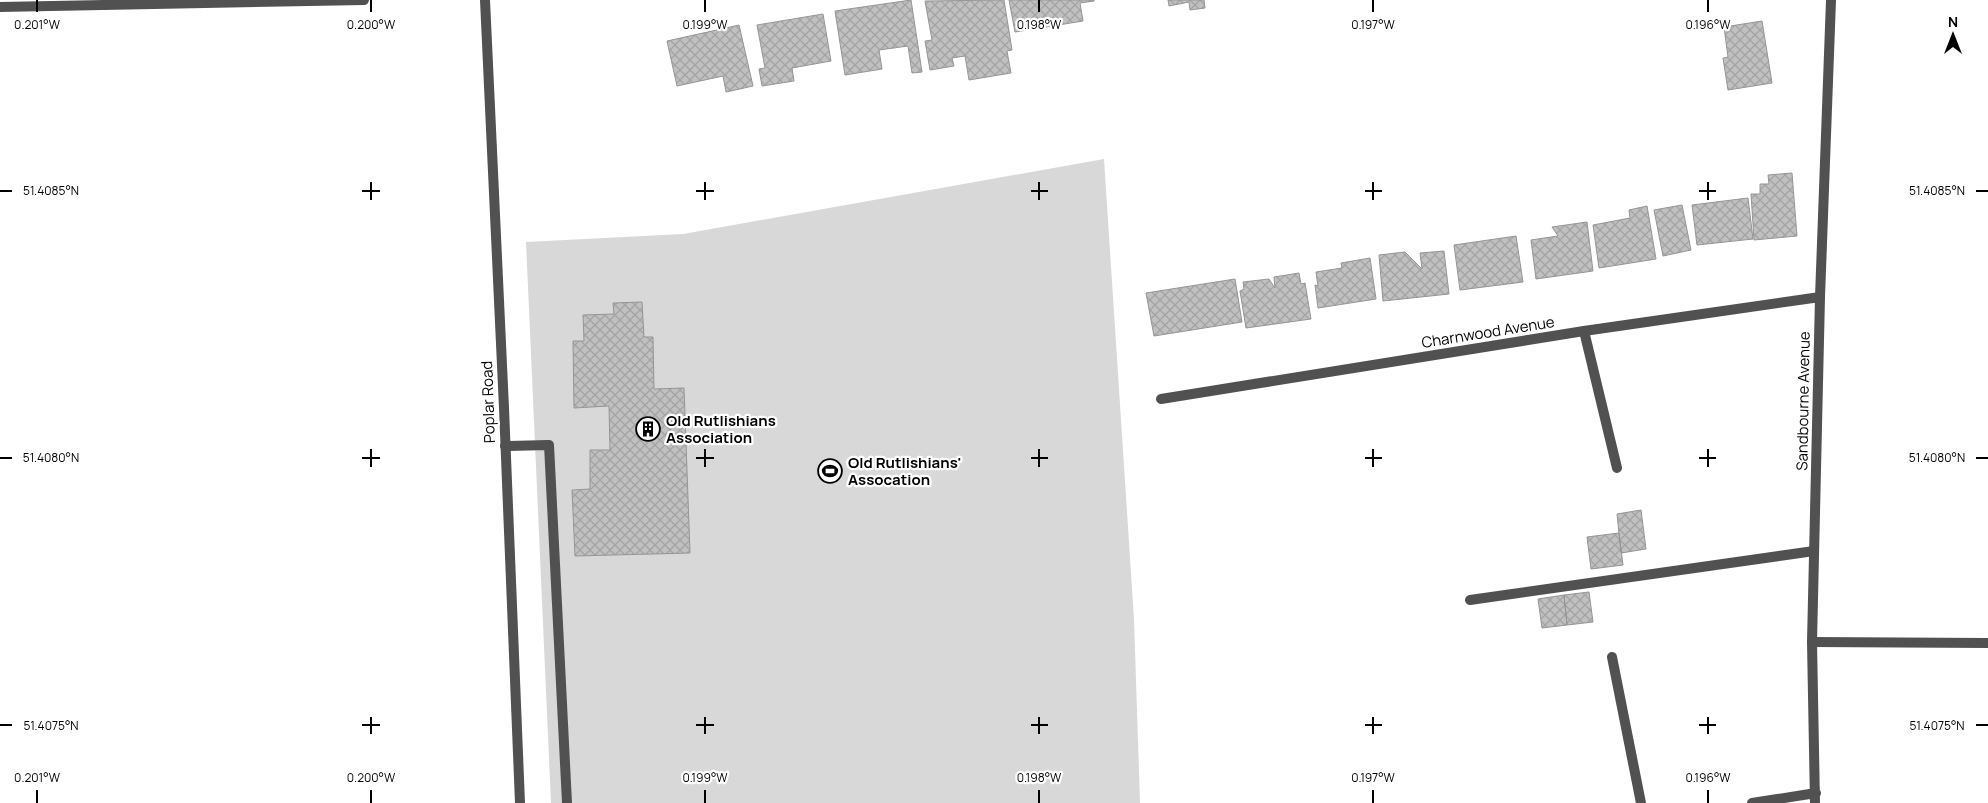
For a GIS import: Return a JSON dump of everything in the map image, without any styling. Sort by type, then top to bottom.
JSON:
[{"type":"street","points":[[0,7],[364,0]]},
{"type":"street","name":"Poplar Road","points":[[485,0],[520,803]]},
{"type":"street","name":"Sandbourne Avenue","points":[[1816,798],[1812,642],[1820,297],[1831,0]]},
{"type":"street","name":"Charnwood Avenue","points":[[1161,399],[1584,332],[1820,297]]},
{"type":"street","points":[[1584,332],[1617,468]]},
{"type":"street","points":[[505,446],[549,445],[567,803]]},
{"type":"street","points":[[1470,600],[1814,550]]},
{"type":"street","points":[[1812,642],[1988,643]]},
{"type":"street","points":[[1612,657],[1641,803]]},
{"type":"street","points":[[1752,803],[1816,798]]},
{"type":"shaded area","name":"Old Rutlishians' Assocation","points":[[1104,159],[1134,619],[1140,803],[551,803],[526,242],[683,234]]},
{"type":"building","points":[[911,0],[922,72],[912,73],[908,46],[879,50],[882,69],[845,75],[835,11]]},
{"type":"building","points":[[1004,0],[1012,50],[1007,51],[1011,73],[969,80],[965,56],[952,58],[954,66],[930,70],[925,41],[932,40],[925,1]]},
{"type":"building","points":[[1009,0],[1094,1],[1080,3],[1083,21],[1015,32]]},
{"type":"building","points":[[1168,0],[1204,0],[1205,8],[1190,10],[1189,2],[1169,6]]},
{"type":"building","points":[[823,14],[831,61],[792,68],[794,81],[762,86],[759,69],[765,68],[757,25]]},
{"type":"building","points":[[1762,21],[1772,83],[1728,90],[1723,58],[1728,57],[1724,27]]},
{"type":"building","points":[[739,25],[753,86],[726,92],[723,76],[677,86],[667,41]]},
{"type":"building","points":[[1792,173],[1797,236],[1754,240],[1751,194],[1760,194],[1760,184],[1769,184],[1768,175]]},
{"type":"building","points":[[1748,198],[1753,239],[1697,245],[1692,205]]},
{"type":"building","points":[[1682,205],[1691,250],[1663,256],[1654,210]]},
{"type":"building","points":[[1647,206],[1656,259],[1599,268],[1593,225],[1630,218],[1629,210]]},
{"type":"building","points":[[1587,222],[1593,271],[1536,279],[1531,240],[1558,236],[1552,227]]},
{"type":"building","points":[[1516,236],[1523,282],[1460,290],[1454,245]]},
{"type":"building","points":[[1444,251],[1449,294],[1383,301],[1379,255],[1405,252],[1422,269],[1420,253]]},
{"type":"building","points":[[1370,258],[1376,299],[1318,308],[1315,285],[1318,286],[1316,272],[1342,268],[1341,263]]},
{"type":"building","points":[[1299,273],[1301,284],[1305,283],[1311,319],[1246,328],[1240,291],[1244,289],[1243,282],[1269,279],[1275,288],[1274,277]]},
{"type":"building","points":[[1235,279],[1242,322],[1154,336],[1146,293]]},
{"type":"building","name":"Old Rutlishians Association","points":[[642,302],[644,337],[653,337],[654,389],[684,388],[690,553],[575,556],[572,490],[590,489],[590,450],[610,450],[609,406],[574,408],[573,341],[584,341],[583,315],[614,314],[613,303]]},
{"type":"building","points":[[1641,510],[1646,549],[1621,553],[1617,514]]},
{"type":"building","points":[[1619,533],[1623,565],[1591,569],[1587,537]]},
{"type":"building","points":[[1589,592],[1593,622],[1567,625],[1564,595]]},
{"type":"building","points":[[1564,595],[1567,625],[1542,628],[1538,599]]},
{"type":"place","name":"Old Rutlishians Association","points":[[648,429]]},
{"type":"place","name":"Old Rutlishians' Assocation","points":[[830,471]]}]
